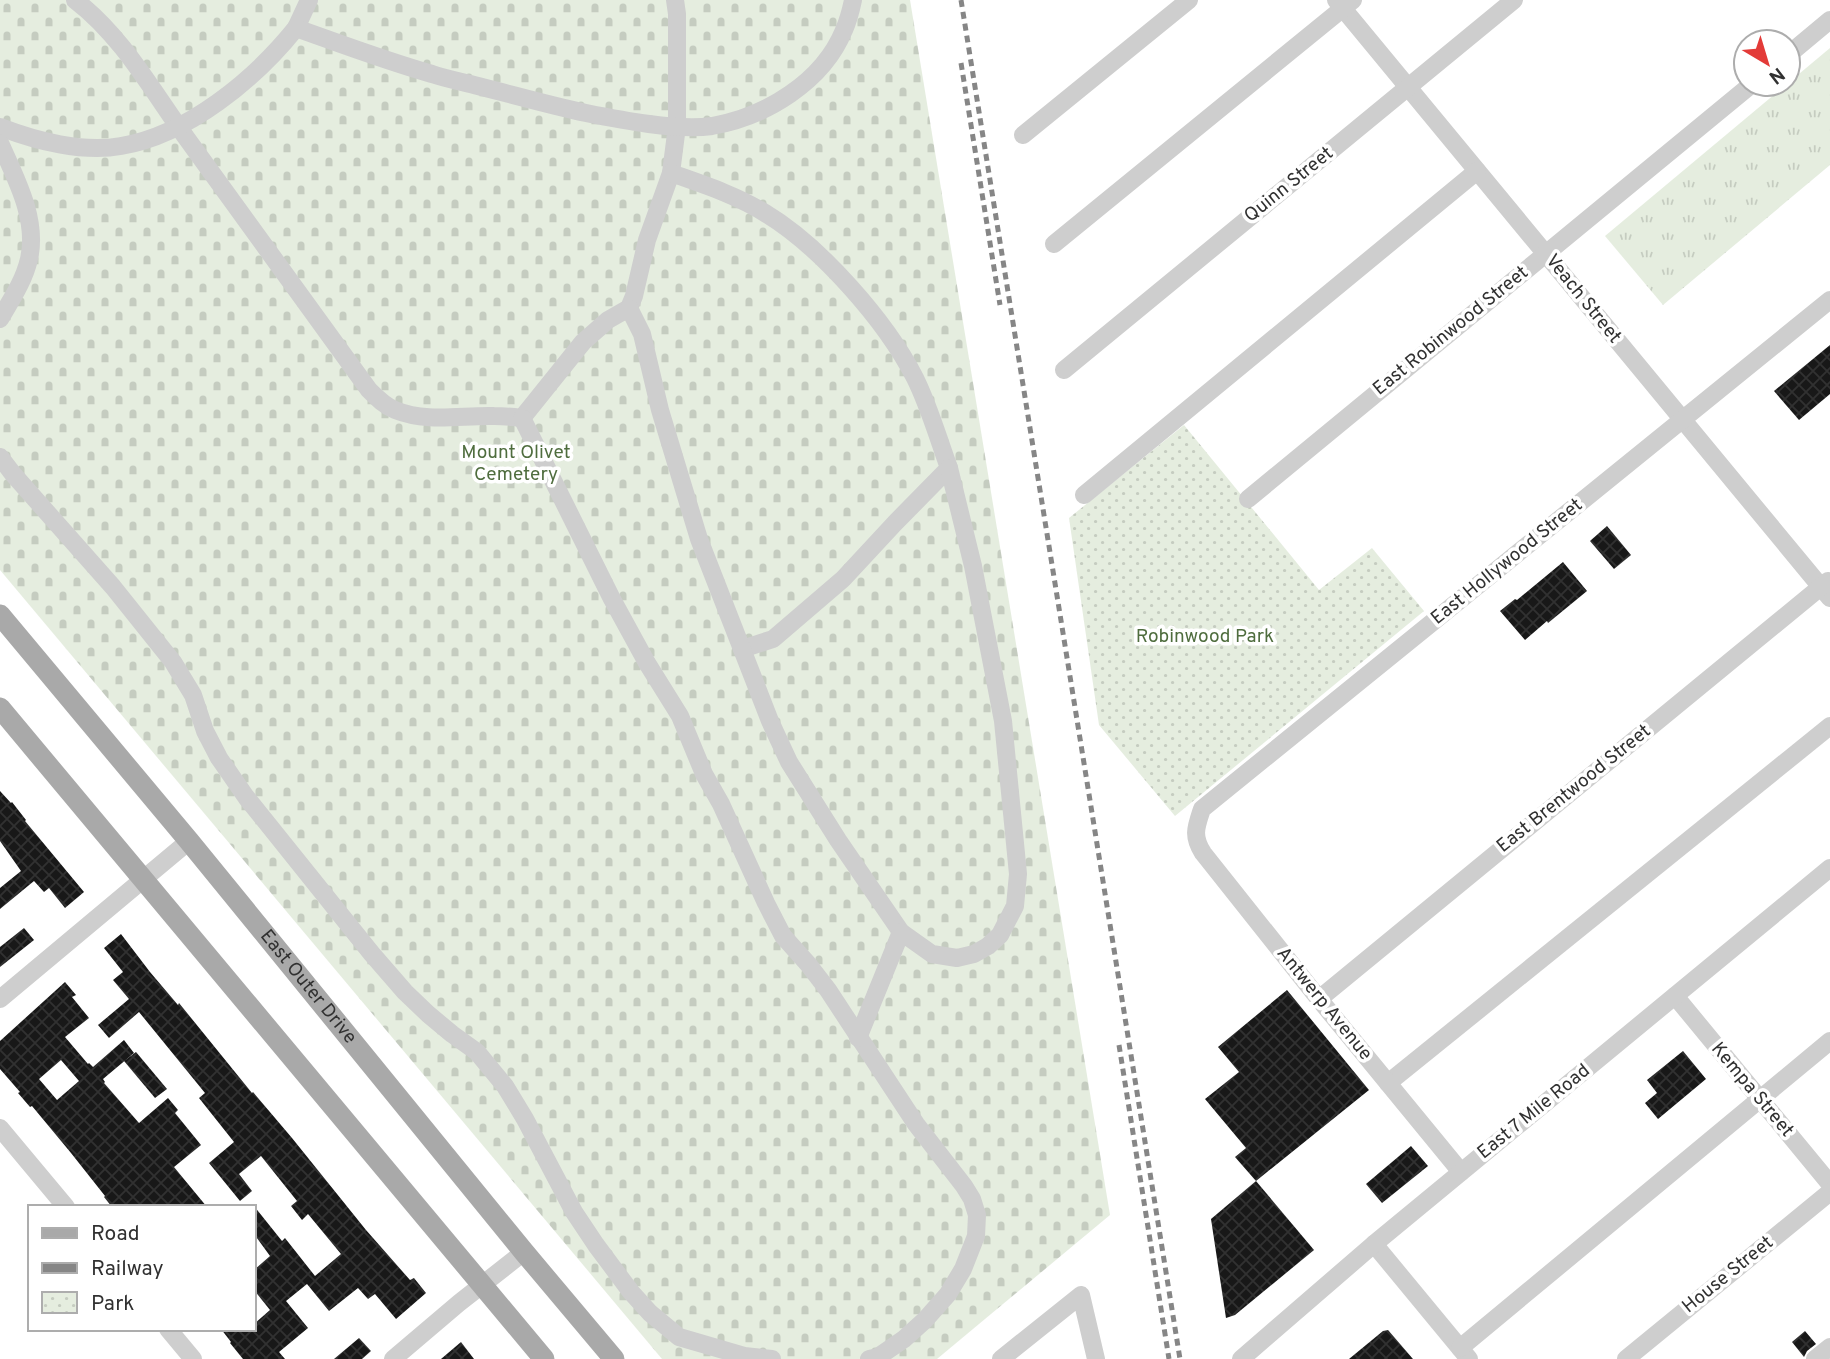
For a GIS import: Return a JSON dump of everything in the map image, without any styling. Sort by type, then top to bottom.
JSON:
[{"type":"main road","name":"East Outer Drive","points":[[0,615],[614,1359]]},
{"type":"main road","points":[[0,709],[544,1359]]},
{"type":"street","points":[[75,0],[103,25],[127,53],[369,390],[395,410],[420,417],[522,418]]},
{"type":"street","points":[[0,127],[58,144],[101,148],[152,139],[208,109],[237,87],[278,50],[296,28],[309,0]]},
{"type":"street","points":[[522,418],[583,342],[608,320],[629,308],[634,296],[648,240],[671,173],[677,126],[675,0]]},
{"type":"street","points":[[296,28],[435,75],[531,101],[620,120],[677,126],[710,126],[741,118],[794,92],[817,71],[835,48],[844,30],[853,0]]},
{"type":"street","points":[[1023,135],[1189,0]]},
{"type":"street","name":"Quinn Street","points":[[1064,370],[1514,0]]},
{"type":"street","points":[[1054,244],[1344,3]]},
{"type":"street","name":"Veach Street","points":[[1344,3],[1408,87],[1683,421],[1827,588]]},
{"type":"street","points":[[1802,43],[1830,20]]},
{"type":"street","name":"East Robinwood Street","points":[[1248,499],[1735,98]]},
{"type":"street","points":[[0,143],[24,198],[32,239],[29,260],[20,284],[0,319]]},
{"type":"street","points":[[1084,495],[1477,171]]},
{"type":"street","points":[[629,308],[642,334],[660,410],[699,539],[770,721],[789,762],[901,932],[932,954],[957,958],[974,954],[1000,935],[1016,906],[1018,874],[1003,721],[976,579],[948,468],[932,420],[915,378],[886,330],[851,288],[807,244],[764,212],[720,191],[671,173]]},
{"type":"street","name":"East Hollywood Street","points":[[1196,831],[1202,809],[1830,300]]},
{"type":"street","points":[[522,418],[612,599],[680,716],[704,774],[721,804],[783,936],[828,990],[916,1124],[972,1199],[977,1215],[976,1236],[963,1269],[948,1293],[904,1339],[878,1357],[869,1359]]},
{"type":"street","points":[[0,457],[113,587],[173,662],[193,695],[205,731],[219,758],[246,797],[372,954],[428,1014],[477,1052],[505,1086],[574,1212],[631,1292],[650,1313],[679,1337],[744,1356],[772,1359]]},
{"type":"street","points":[[742,649],[772,639],[843,579],[948,468]]},
{"type":"street","name":"East Brentwood Street","points":[[1319,999],[1827,588]]},
{"type":"street","points":[[1388,1083],[1830,726]]},
{"type":"street","name":"Antwerp Avenue","points":[[1196,831],[1197,845],[1203,853],[1461,1172]]},
{"type":"street","points":[[0,999],[189,841]]},
{"type":"street","name":"East 7 Mile Road","points":[[1242,1358],[1374,1244],[1830,869]]},
{"type":"street","points":[[858,1038],[901,932]]},
{"type":"street","name":"Kempa Street","points":[[1675,996],[1830,1184]]},
{"type":"street","points":[[1374,1244],[1464,1353],[1830,1041]]},
{"type":"street","points":[[0,1128],[64,1205]]},
{"type":"street","name":"House Street","points":[[1626,1359],[1830,1192]]},
{"type":"street","points":[[393,1359],[524,1252]]},
{"type":"street","points":[[1001,1359],[1081,1295],[1091,1356]]},
{"type":"street","points":[[170,1331],[193,1359]]},
{"type":"street","points":[[1815,1359],[1830,1347]]},
{"type":"green space","name":"Mount Olivet Cemetery","points":[[0,0],[910,0],[1110,1215],[937,1359],[662,1359],[0,570]]},
{"type":"green space","points":[[1830,48],[1830,165],[1663,305],[1605,236],[1770,98],[1802,98],[1802,71]]},
{"type":"green space","name":"Robinwood Park","points":[[1184,425],[1319,590],[1372,548],[1424,611],[1175,816],[1099,725],[1069,518]]},
{"type":"building","points":[[1830,345],[1830,394],[1799,420],[1774,391]]},
{"type":"building","points":[[1607,526],[1631,555],[1614,569],[1590,541]]},
{"type":"building","points":[[1563,562],[1587,591],[1525,640],[1500,611]]},
{"type":"building","points":[[0,791],[12,802],[84,892],[65,908],[49,888],[44,892],[34,881],[0,909],[0,888],[21,871],[0,841]]},
{"type":"building","points":[[24,928],[34,940],[0,967],[0,947]]},
{"type":"building","points":[[121,934],[366,1230],[410,1280],[414,1278],[426,1293],[396,1319],[375,1294],[368,1299],[358,1288],[329,1311],[307,1284],[286,1301],[308,1328],[279,1352],[285,1359],[243,1359],[230,1343],[223,1331],[256,1331],[256,1322],[270,1310],[256,1292],[256,1268],[270,1256],[256,1237],[256,1208],[282,1241],[285,1238],[315,1276],[341,1254],[308,1214],[302,1220],[291,1206],[297,1201],[261,1156],[239,1174],[252,1191],[240,1201],[209,1163],[234,1142],[199,1098],[205,1093],[139,1012],[109,1038],[98,1025],[129,999],[113,980],[123,972],[104,948]]},
{"type":"building","points":[[65,982],[76,995],[72,997],[89,1018],[65,1037],[93,1067],[124,1040],[134,1053],[103,1079],[104,1083],[139,1123],[168,1098],[178,1110],[175,1113],[201,1145],[174,1167],[205,1205],[110,1205],[71,1153],[0,1069],[0,1041]],"holes":[[[61,1060],[79,1081],[57,1100],[39,1079]]]},
{"type":"building","points":[[1287,990],[1369,1090],[1256,1181],[1235,1157],[1246,1148],[1205,1099],[1239,1072],[1218,1047]]},
{"type":"building","points":[[1683,1051],[1706,1079],[1658,1119],[1645,1103],[1657,1093],[1647,1080]]},
{"type":"building","points":[[136,1052],[167,1089],[155,1098],[124,1061]]},
{"type":"building","points":[[1411,1146],[1428,1166],[1382,1203],[1366,1184]]},
{"type":"building","points":[[1256,1181],[1314,1250],[1235,1315],[1226,1318],[1211,1219]]},
{"type":"building","points":[[1388,1330],[1413,1359],[1349,1359],[1383,1331]]},
{"type":"building","points":[[1805,1331],[1816,1344],[1804,1357],[1792,1342]]},
{"type":"building","points":[[359,1338],[371,1351],[362,1359],[334,1359]]},
{"type":"building","points":[[461,1342],[474,1359],[441,1359]]},
{"type":"railway","points":[[961,0],[1180,1359]]},
{"type":"railway","points":[[961,63],[1000,305]]},
{"type":"railway","points":[[1119,1045],[1169,1359]]}]
